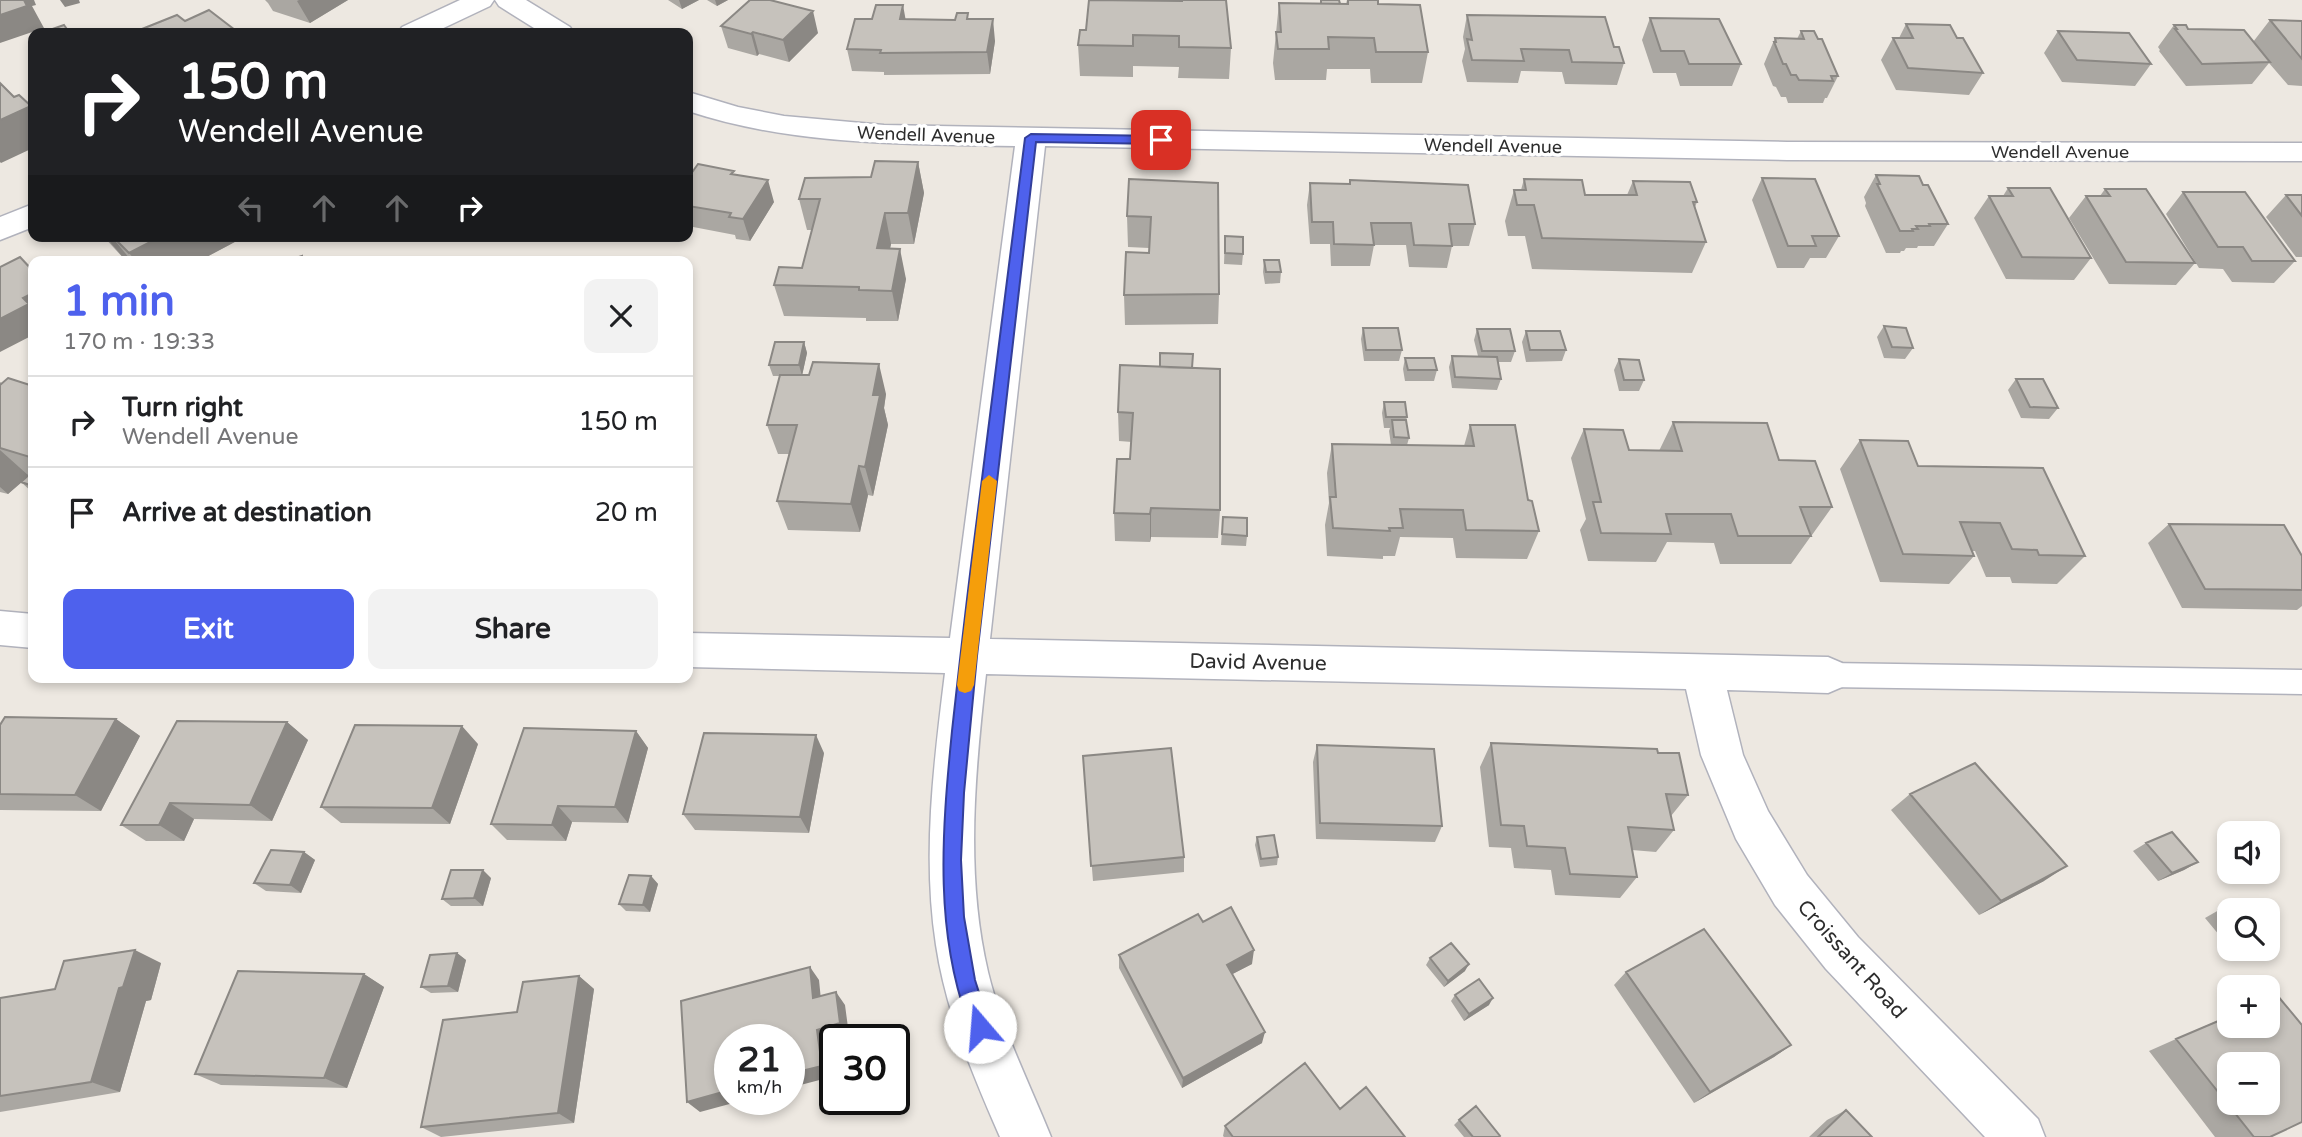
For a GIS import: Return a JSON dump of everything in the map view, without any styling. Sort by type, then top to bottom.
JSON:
[{"type":"street","points":[[422,28],[481,0]]},
{"type":"street","points":[[508,0],[552,28]]},
{"type":"street","name":"Wendell Avenue","points":[[693,104],[732,116],[831,131],[1031,138],[1787,150],[2302,152]]},
{"type":"street","points":[[1026,1137],[988,1051],[965,980],[955,917],[952,860],[954,806],[968,656],[1031,138]]},
{"type":"street","points":[[0,230],[28,216]]},
{"type":"street","points":[[0,628],[28,631]]},
{"type":"street","name":"David Avenue","points":[[693,650],[1828,675]]},
{"type":"street","name":"Croissant Road","points":[[1702,672],[1722,755],[1752,825],[1791,890],[1842,953],[2020,1137]]},
{"type":"lane","points":[[1828,675],[2302,682]]},
{"type":"building","points":[[0,0],[24,0],[27,6],[0,15]]},
{"type":"building","points":[[750,0],[770,0],[813,11],[783,40],[721,26]]},
{"type":"building","points":[[1089,0],[1226,0],[1231,48],[1179,47],[1179,36],[1133,35],[1133,46],[1078,45],[1080,30],[1086,30]]},
{"type":"building","points":[[1321,0],[1339,0],[1340,4],[1321,4]]},
{"type":"building","points":[[1348,0],[1420,5],[1428,52],[1376,52],[1374,38],[1328,37],[1329,49],[1278,49],[1276,32],[1281,32],[1279,3],[1348,4]]},
{"type":"building","points":[[876,5],[903,5],[900,19],[955,20],[957,13],[968,13],[967,19],[993,19],[987,52],[880,53],[881,50],[847,49],[855,19],[872,19]]},
{"type":"building","points":[[209,10],[232,28],[144,28],[177,15],[185,21]]},
{"type":"building","points":[[1467,15],[1605,17],[1614,47],[1619,47],[1624,63],[1572,62],[1569,50],[1521,49],[1524,61],[1472,60],[1467,39],[1472,40]]},
{"type":"building","points":[[1650,18],[1719,19],[1741,64],[1689,64],[1684,51],[1661,51]]},
{"type":"building","points":[[2270,20],[2302,21],[2302,59]]},
{"type":"building","points":[[1906,24],[1950,25],[1957,38],[1963,38],[1983,73],[1908,68],[1893,38],[1913,38]]},
{"type":"building","points":[[2174,25],[2186,25],[2188,29],[2244,30],[2270,62],[2202,64]]},
{"type":"building","points":[[1801,31],[1814,31],[1818,39],[1822,39],[1838,76],[1831,76],[1833,81],[1799,80],[1796,75],[1791,75],[1786,64],[1783,64],[1774,42],[1775,38],[1804,39]]},
{"type":"building","points":[[2058,31],[2129,33],[2151,64],[2077,60]]},
{"type":"building","points":[[0,83],[14,97],[19,95],[28,103],[28,107],[0,120]]},
{"type":"building","points":[[875,161],[918,162],[908,213],[885,213],[877,248],[900,249],[892,291],[859,290],[859,287],[774,285],[779,267],[802,268],[820,199],[799,199],[805,178],[871,177]]},
{"type":"building","points":[[698,164],[734,171],[731,174],[768,180],[743,219],[729,217],[731,213],[693,207],[693,171]]},
{"type":"building","points":[[1876,175],[1919,176],[1923,185],[1928,185],[1948,224],[1929,224],[1930,226],[1916,226],[1918,229],[1912,229],[1913,231],[1900,231],[1877,184],[1880,184]]},
{"type":"building","points":[[1762,178],[1815,179],[1839,236],[1812,236],[1816,246],[1788,246]]},
{"type":"building","points":[[1129,179],[1218,183],[1219,294],[1124,295],[1126,252],[1149,253],[1151,217],[1127,216]]},
{"type":"building","points":[[1524,179],[1582,180],[1585,195],[1637,195],[1633,181],[1690,182],[1697,202],[1693,202],[1706,242],[1542,238],[1534,205],[1517,205],[1514,190],[1526,190]]},
{"type":"building","points":[[1350,180],[1468,185],[1475,224],[1449,224],[1452,246],[1414,245],[1411,223],[1371,223],[1374,245],[1334,244],[1333,222],[1312,222],[1310,183],[1350,184]]},
{"type":"building","points":[[2008,188],[2050,188],[2091,258],[2022,257],[1989,196],[2013,196]]},
{"type":"building","points":[[2105,189],[2146,189],[2195,263],[2126,262],[2086,196],[2110,196]]},
{"type":"building","points":[[2183,192],[2245,192],[2295,261],[2252,261],[2243,247],[2218,247]]},
{"type":"building","points":[[2286,195],[2302,195],[2302,216]]},
{"type":"building","points":[[1225,236],[1243,237],[1243,254],[1225,253]]},
{"type":"building","points":[[118,242],[150,242],[129,253]]},
{"type":"building","points":[[20,257],[28,266],[28,296],[23,298],[28,305],[0,319],[0,267]]},
{"type":"building","points":[[1264,260],[1279,260],[1281,272],[1266,272]]},
{"type":"building","points":[[1884,326],[1906,328],[1913,348],[1892,347]]},
{"type":"building","points":[[1363,328],[1398,328],[1402,350],[1366,350]]},
{"type":"building","points":[[1477,329],[1510,329],[1515,351],[1482,351]]},
{"type":"building","points":[[1526,331],[1560,331],[1566,350],[1530,350]]},
{"type":"building","points":[[775,342],[804,342],[799,365],[769,365]]},
{"type":"building","points":[[1160,353],[1193,354],[1192,368],[1160,367]]},
{"type":"building","points":[[1452,356],[1497,357],[1501,379],[1455,377]]},
{"type":"building","points":[[1405,358],[1434,358],[1437,370],[1408,370]]},
{"type":"building","points":[[1619,359],[1639,360],[1644,380],[1624,380]]},
{"type":"building","points":[[813,362],[879,364],[873,395],[880,395],[865,467],[859,466],[851,504],[777,501],[797,425],[767,425],[780,375],[809,375]]},
{"type":"building","points":[[1120,365],[1220,369],[1220,510],[1151,508],[1150,514],[1114,513],[1117,459],[1130,459],[1133,413],[1118,412]]},
{"type":"building","points":[[8,378],[28,384],[28,456],[0,448],[0,385]]},
{"type":"building","points":[[2016,379],[2043,379],[2058,408],[2030,407]]},
{"type":"building","points":[[1384,402],[1405,402],[1407,417],[1386,417]]},
{"type":"building","points":[[1392,420],[1406,420],[1409,438],[1394,437]]},
{"type":"building","points":[[1673,422],[1767,423],[1779,460],[1815,461],[1832,507],[1800,507],[1811,536],[1738,536],[1731,514],[1666,514],[1671,534],[1601,533],[1593,502],[1601,502],[1584,429],[1623,430],[1629,450],[1682,451]]},
{"type":"building","points":[[1470,425],[1515,425],[1528,500],[1532,501],[1539,531],[1466,530],[1463,510],[1400,509],[1403,528],[1389,528],[1390,531],[1333,528],[1330,497],[1336,497],[1332,444],[1474,446]]},
{"type":"building","points":[[1860,440],[1908,441],[1918,466],[2043,468],[2085,556],[2039,555],[2037,550],[2012,549],[2000,523],[1960,522],[1974,556],[1903,554]]},
{"type":"building","points":[[1223,517],[1247,518],[1247,536],[1222,534]]},
{"type":"building","points":[[2169,524],[2284,525],[2302,556],[2302,590],[2205,589]]},
{"type":"building","points":[[5,717],[116,719],[75,795],[0,794],[0,725]]},
{"type":"building","points":[[177,721],[287,722],[250,805],[170,803],[159,825],[121,825]]},
{"type":"building","points":[[355,725],[462,726],[432,808],[321,807]]},
{"type":"building","points":[[524,728],[636,731],[615,807],[558,806],[552,825],[491,824]]},
{"type":"building","points":[[704,733],[816,735],[800,817],[683,814]]},
{"type":"building","points":[[1491,743],[1657,749],[1658,753],[1679,753],[1688,795],[1666,794],[1674,830],[1628,827],[1637,877],[1570,874],[1565,848],[1527,846],[1524,826],[1501,825]]},
{"type":"building","points":[[1317,745],[1434,749],[1442,826],[1320,823]]},
{"type":"building","points":[[1171,748],[1184,857],[1091,866],[1083,756]]},
{"type":"building","points":[[1975,763],[2067,866],[2001,901],[1910,794]]},
{"type":"building","points":[[2172,832],[2198,862],[2172,873],[2146,843]]},
{"type":"building","points":[[1274,835],[1278,857],[1261,859],[1257,837]]},
{"type":"building","points":[[271,850],[304,852],[290,885],[254,883]]},
{"type":"building","points":[[451,870],[483,870],[474,898],[442,899]]},
{"type":"building","points":[[629,875],[651,876],[643,905],[619,904]]},
{"type":"building","points":[[1231,907],[1254,950],[1227,965],[1265,1032],[1183,1078],[1119,955],[1198,914],[1203,922]]},
{"type":"building","points":[[1704,929],[1791,1045],[1710,1092],[1626,972]]},
{"type":"building","points":[[1451,943],[1469,964],[1448,981],[1430,958]]},
{"type":"building","points":[[135,950],[123,987],[119,988],[91,1082],[0,1096],[0,998],[55,989],[64,961]]},
{"type":"building","points":[[457,953],[448,986],[421,987],[430,955]]},
{"type":"building","points":[[810,967],[813,998],[836,992],[840,1023],[819,1024],[819,1067],[805,1070],[805,1024],[714,1024],[714,1094],[687,1102],[681,1001]]},
{"type":"building","points":[[238,971],[364,974],[324,1078],[195,1074]]},
{"type":"building","points":[[579,976],[558,1113],[421,1127],[443,1020],[517,1012],[523,982]]},
{"type":"building","points":[[1479,979],[1493,998],[1469,1014],[1455,995]]},
{"type":"building","points":[[2280,999],[2302,1025],[2302,1122],[2270,1137],[2254,1137],[2236,1115],[2280,1115],[2280,1052],[2217,1052],[2217,1091],[2176,1039],[2217,1022],[2217,1038],[2280,1038]]},
{"type":"building","points":[[1305,1063],[1340,1109],[1366,1087],[1405,1137],[1233,1137],[1225,1126]]},
{"type":"building","points":[[1476,1106],[1499,1137],[1473,1137],[1459,1120]]},
{"type":"building","points":[[1846,1110],[1872,1137],[1818,1137]]},
{"type":"slow traffic","points":[[965,685],[989,481]]},
{"type":"route","points":[[980,1027],[965,980],[955,917],[952,860],[955,793],[968,656],[1031,138],[1161,140]]}]
